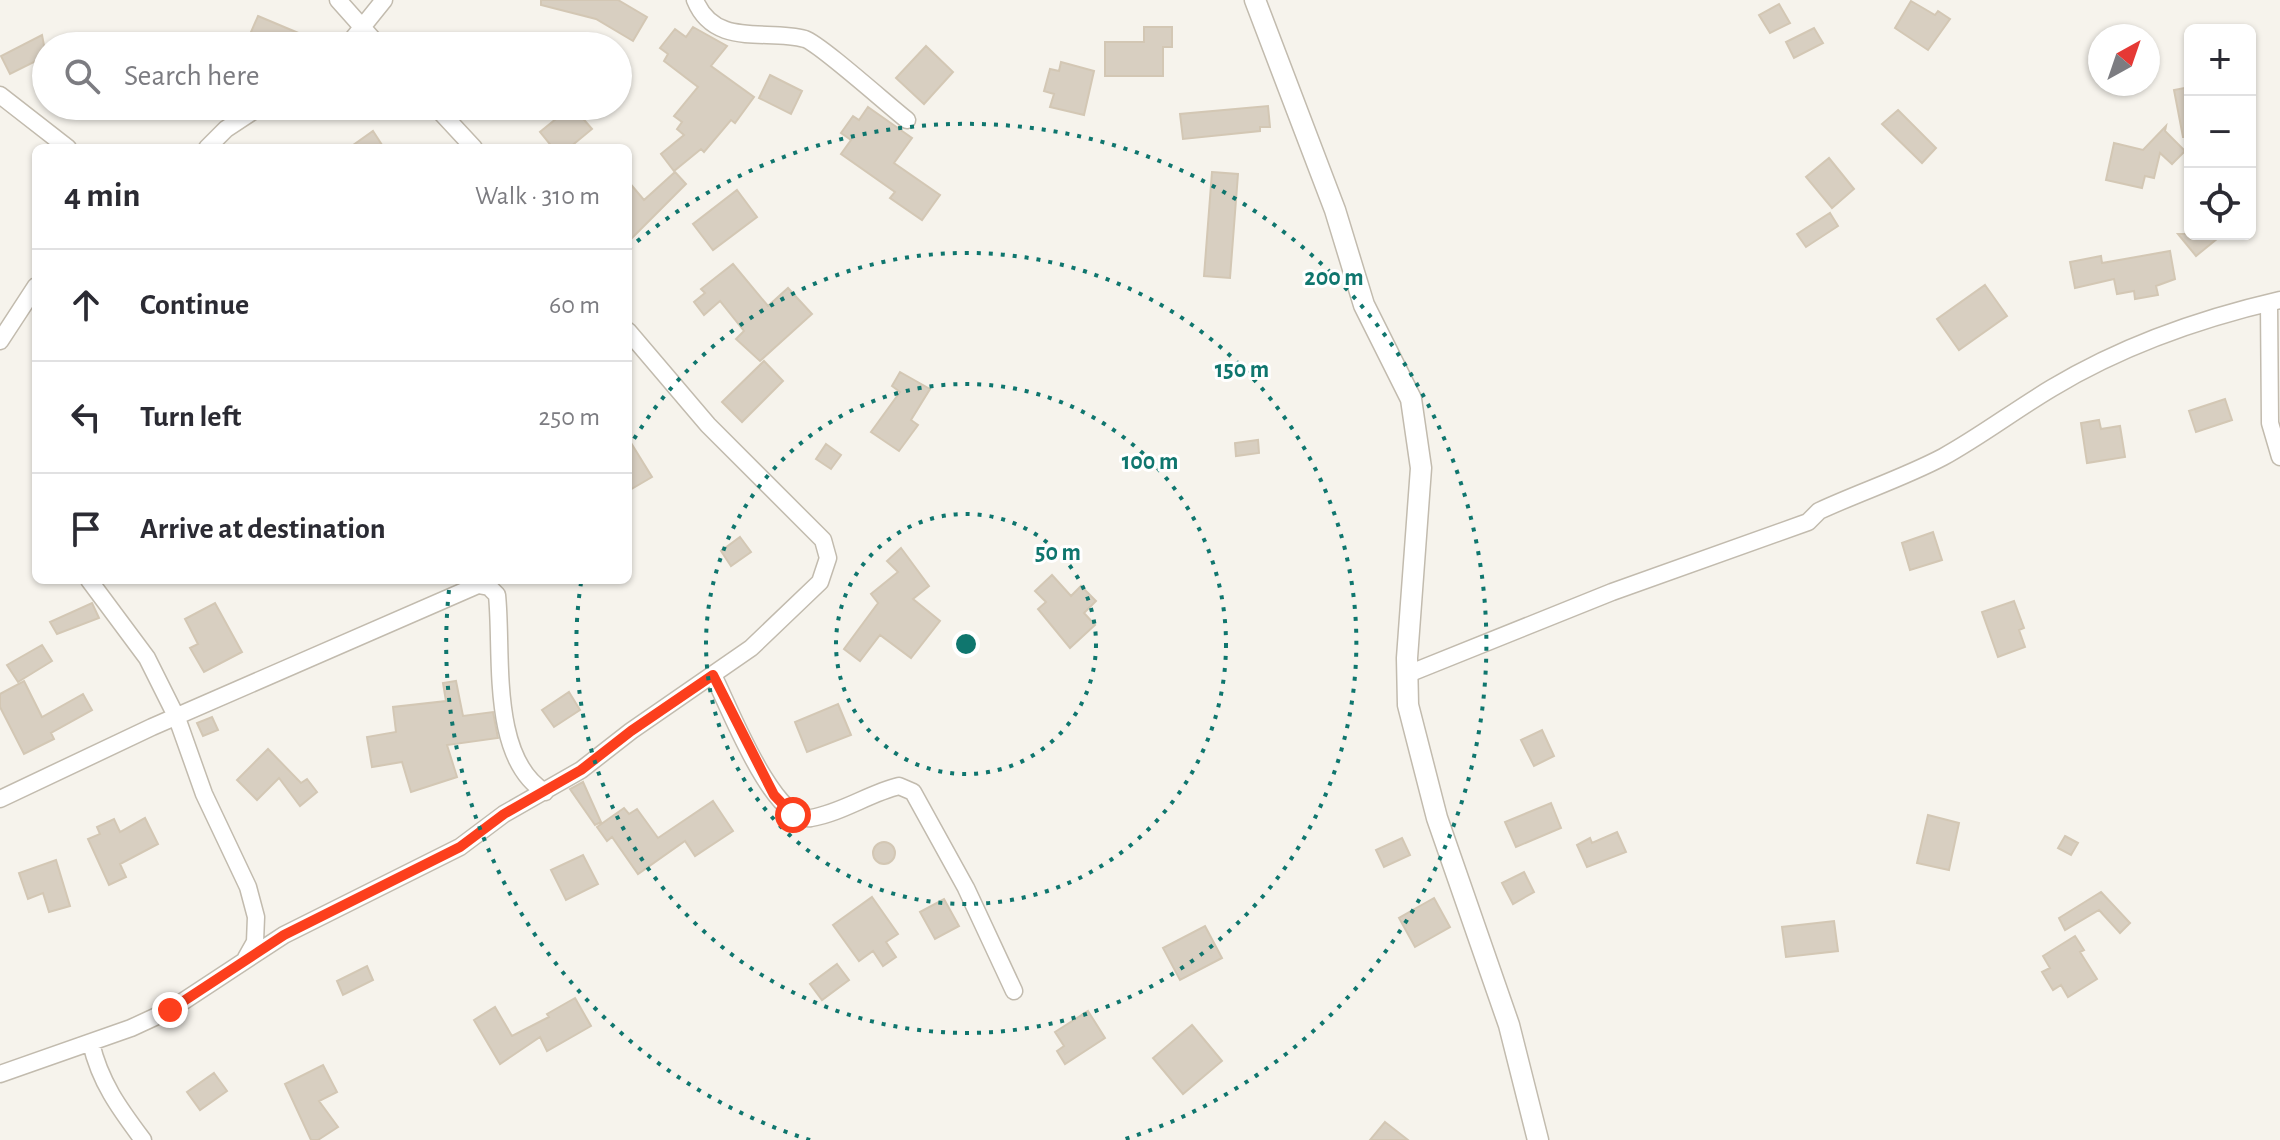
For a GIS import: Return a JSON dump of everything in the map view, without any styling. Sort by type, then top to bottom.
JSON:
[{"type":"street","points":[[338,0],[367,32]]},
{"type":"street","points":[[361,32],[384,0]]},
{"type":"street","points":[[695,0],[721,29],[758,38],[809,40],[907,120]]},
{"type":"street","points":[[1255,0],[1335,210],[1364,305],[1411,399],[1421,468],[1408,705],[1437,818],[1495,978],[1530,1096],[1538,1140]]},
{"type":"street","points":[[0,95],[32,120]]},
{"type":"street","points":[[32,120],[63,144]]},
{"type":"street","points":[[211,144],[240,120]]},
{"type":"street","points":[[448,120],[470,144]]},
{"type":"street","points":[[0,341],[32,292]]},
{"type":"street","points":[[1408,674],[1612,592],[1808,522],[1819,511],[1938,459],[1988,432],[2051,389],[2106,360],[2199,324],[2274,301],[2270,423],[2280,457]]},
{"type":"street","points":[[0,1074],[91,1043],[170,1010],[284,935],[460,847],[504,814],[581,770],[631,731],[751,648],[820,582],[828,558],[823,540],[708,425],[632,336]]},
{"type":"street","points":[[92,584],[147,658],[177,718],[204,794],[248,887],[256,917],[255,942],[241,965]]},
{"type":"street","points":[[0,799],[478,585],[489,587],[497,595],[501,683],[510,737],[518,762],[532,784],[545,792]]},
{"type":"street","points":[[713,675],[774,795],[793,815],[810,818],[899,786],[913,792],[966,888],[1014,991]]},
{"type":"street","points":[[91,1043],[98,1072],[110,1096],[143,1140]]},
{"type":"building","points":[[541,0],[618,0],[647,17],[633,41],[632,32],[618,32],[596,19],[541,5]]},
{"type":"building","points":[[1911,1],[1935,15],[1938,11],[1950,19],[1928,50],[1895,28]]},
{"type":"building","points":[[1779,4],[1790,23],[1770,33],[1759,15]]},
{"type":"building","points":[[258,16],[296,32],[251,32]]},
{"type":"building","points":[[693,27],[727,46],[711,66],[754,97],[735,123],[731,120],[704,152],[701,149],[674,171],[661,154],[684,135],[677,129],[682,122],[674,116],[698,87],[664,61],[668,54],[660,48],[675,29],[686,37]]},
{"type":"building","points":[[1144,27],[1172,27],[1172,47],[1163,47],[1163,76],[1105,76],[1105,42],[1144,42]]},
{"type":"building","points":[[1814,28],[1823,43],[1794,58],[1786,42]]},
{"type":"building","points":[[32,40],[32,63],[10,74],[1,56]]},
{"type":"building","points":[[926,46],[953,72],[924,104],[896,78]]},
{"type":"building","points":[[1061,62],[1094,71],[1084,115],[1050,107],[1054,94],[1044,91],[1050,69],[1059,71]]},
{"type":"building","points":[[770,75],[802,91],[791,114],[759,98]]},
{"type":"building","points":[[2184,88],[2184,137],[2183,137],[2174,90]]},
{"type":"building","points":[[1268,106],[1270,127],[1260,127],[1260,131],[1183,139],[1180,114]]},
{"type":"building","points":[[868,107],[912,138],[894,163],[940,195],[922,220],[890,198],[895,192],[841,154],[851,140],[841,133],[853,116],[859,120]]},
{"type":"building","points":[[1898,110],[1936,148],[1922,163],[1882,124]]},
{"type":"building","points":[[555,120],[584,120],[592,129],[574,144],[550,144],[540,132]]},
{"type":"building","points":[[2166,126],[2165,131],[2184,152],[2172,164],[2160,153],[2154,178],[2145,176],[2142,188],[2106,180],[2114,143],[2143,150]]},
{"type":"building","points":[[373,131],[381,144],[355,144]]},
{"type":"building","points":[[1829,158],[1854,189],[1832,208],[1806,177]]},
{"type":"building","points":[[675,172],[686,184],[632,238],[632,186],[644,200]]},
{"type":"building","points":[[1212,172],[1238,174],[1230,278],[1204,276]]},
{"type":"building","points":[[737,190],[757,217],[713,250],[693,224]]},
{"type":"building","points":[[1830,213],[1838,226],[1806,247],[1797,234]]},
{"type":"building","points":[[2178,234],[2184,234],[2184,240],[2216,240],[2196,256]]},
{"type":"building","points":[[2170,251],[2175,279],[2156,286],[2158,295],[2135,299],[2134,291],[2117,294],[2114,279],[2075,288],[2070,262],[2101,256],[2102,263]]},
{"type":"building","points":[[733,264],[768,306],[788,288],[812,314],[760,361],[736,339],[744,331],[720,301],[704,315],[694,302],[705,293],[701,289]]},
{"type":"building","points":[[1985,285],[2007,316],[1959,350],[1937,319]]},
{"type":"building","points":[[764,361],[783,381],[742,422],[722,402]]},
{"type":"building","points":[[900,372],[930,389],[911,420],[918,425],[899,451],[871,432],[900,392],[892,386]]},
{"type":"building","points":[[2225,399],[2232,420],[2196,432],[2189,411]]},
{"type":"building","points":[[2099,420],[2101,429],[2120,426],[2125,457],[2087,463],[2081,423]]},
{"type":"building","points":[[1258,440],[1259,453],[1236,456],[1235,443]]},
{"type":"building","points":[[632,444],[652,477],[632,489]]},
{"type":"building","points":[[826,444],[841,455],[831,469],[816,459]]},
{"type":"building","points":[[1933,532],[1942,560],[1910,570],[1902,543]]},
{"type":"building","points":[[740,537],[751,552],[731,566],[721,551]]},
{"type":"building","points":[[901,548],[929,586],[913,599],[940,621],[911,658],[880,635],[860,661],[844,649],[878,603],[871,594],[898,572],[887,561]]},
{"type":"building","points":[[1052,575],[1071,596],[1081,586],[1096,601],[1084,613],[1095,625],[1070,648],[1038,609],[1046,602],[1035,591]]},
{"type":"building","points":[[2014,601],[2024,628],[2019,630],[2025,647],[1998,657],[1982,612]]},
{"type":"building","points":[[92,603],[99,618],[57,634],[50,622]]},
{"type":"building","points":[[215,603],[242,652],[204,672],[190,648],[198,644],[185,619]]},
{"type":"building","points":[[42,645],[52,661],[18,682],[7,665]]},
{"type":"building","points":[[24,681],[42,717],[83,694],[92,710],[51,733],[54,739],[24,754],[0,707],[0,694]]},
{"type":"building","points":[[456,681],[463,716],[493,712],[498,738],[447,745],[457,777],[411,792],[402,762],[372,767],[367,737],[396,732],[393,707],[446,701],[443,683]]},
{"type":"building","points":[[569,692],[580,710],[554,727],[542,710]]},
{"type":"building","points":[[838,704],[851,735],[807,752],[795,722]]},
{"type":"building","points":[[212,717],[218,730],[203,736],[197,723]]},
{"type":"building","points":[[1542,730],[1554,756],[1534,766],[1521,740]]},
{"type":"building","points":[[268,749],[301,783],[307,779],[317,792],[300,806],[279,778],[257,800],[237,780]]},
{"type":"building","points":[[583,782],[601,822],[595,825],[570,789]]},
{"type":"building","points":[[713,801],[733,831],[695,856],[685,841],[638,874],[612,837],[607,841],[597,827],[624,808],[629,814],[637,809],[658,838]]},
{"type":"building","points":[[1551,803],[1561,828],[1516,847],[1505,822]]},
{"type":"building","points":[[1928,815],[1959,823],[1949,870],[1917,863]]},
{"type":"building","points":[[145,818],[158,844],[120,864],[126,877],[109,885],[88,839],[100,834],[97,827],[114,819],[120,832]]},
{"type":"building","points":[[1617,832],[1626,852],[1587,867],[1577,845],[1590,838],[1592,843]]},
{"type":"building","points":[[2065,836],[2078,843],[2071,855],[2058,848]]},
{"type":"building","points":[[1402,838],[1410,855],[1384,867],[1376,850]]},
{"type":"building","points":[[884,842],[892,845],[895,853],[892,861],[884,864],[876,861],[873,853],[876,845]]},
{"type":"building","points":[[583,855],[598,884],[566,900],[551,870]]},
{"type":"building","points":[[56,860],[70,906],[49,912],[43,893],[28,899],[19,873]]},
{"type":"building","points":[[1524,872],[1534,892],[1513,904],[1502,883]]},
{"type":"building","points":[[2101,892],[2130,923],[2120,933],[2099,910],[2065,930],[2059,918]]},
{"type":"building","points":[[872,897],[898,934],[886,942],[896,957],[883,966],[873,951],[859,961],[833,925]]},
{"type":"building","points":[[1434,898],[1450,927],[1415,947],[1399,918]]},
{"type":"building","points":[[944,899],[959,926],[935,939],[920,912]]},
{"type":"building","points":[[1834,921],[1838,951],[1786,957],[1782,927]]},
{"type":"building","points":[[1205,926],[1222,958],[1180,980],[1163,948]]},
{"type":"building","points":[[2075,936],[2084,950],[2080,952],[2097,979],[2068,997],[2061,985],[2053,990],[2042,972],[2050,968],[2043,956]]},
{"type":"building","points":[[837,964],[849,980],[822,1000],[810,984]]},
{"type":"building","points":[[367,966],[373,980],[343,995],[337,981]]},
{"type":"building","points":[[575,998],[591,1026],[547,1051],[540,1037],[500,1064],[474,1020],[495,1007],[512,1036],[549,1017],[547,1014]]},
{"type":"building","points":[[1088,1011],[1105,1038],[1065,1064],[1057,1051],[1064,1046],[1055,1032]]},
{"type":"building","points":[[1192,1025],[1222,1061],[1183,1094],[1153,1058]]},
{"type":"building","points":[[323,1065],[337,1092],[319,1101],[338,1127],[318,1140],[311,1140],[285,1084]]},
{"type":"building","points":[[214,1073],[227,1091],[200,1110],[187,1092]]},
{"type":"building","points":[[1385,1122],[1408,1140],[1370,1140]]},
{"type":"route","points":[[170,1010],[284,935],[460,847],[504,814],[581,770],[631,731],[713,675],[774,795],[793,815]]}]
